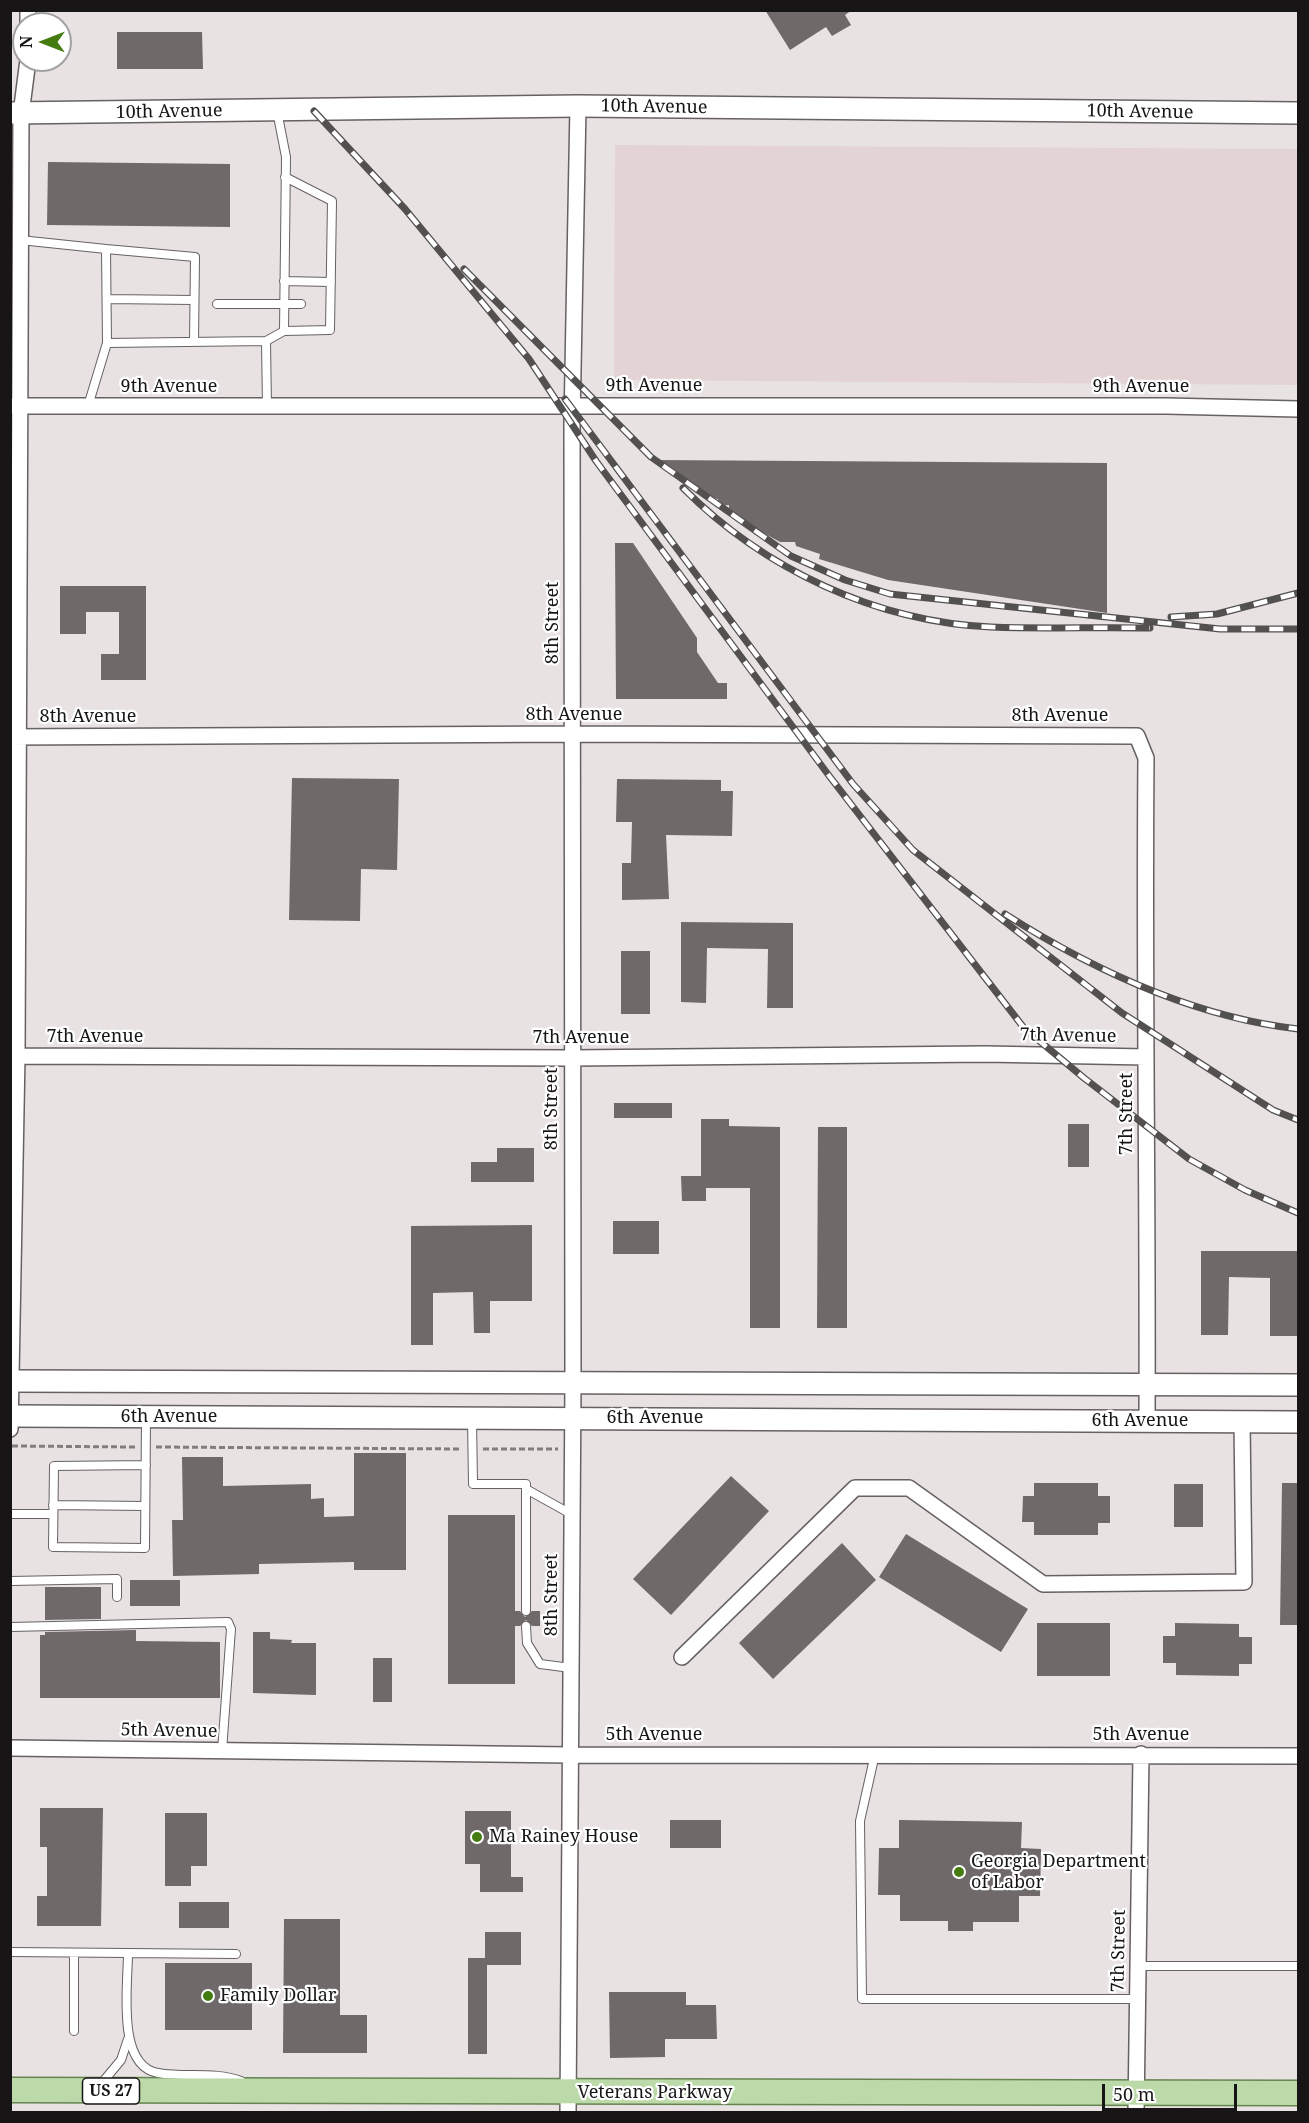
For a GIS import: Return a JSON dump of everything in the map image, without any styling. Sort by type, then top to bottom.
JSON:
[{"type":"main road","name":"10th Avenue","points":[[16,113],[578,106],[1299,113]]},
{"type":"main road","name":"6th Avenue","points":[[11,1381],[1299,1385]]},
{"type":"main road","name":"6th Avenue","points":[[11,1416],[1299,1422]]},
{"type":"main road","name":"Veterans Parkway","points":[[10,2090],[267,2092],[568,2103],[1137,2102],[1299,2093]]},
{"type":"street","points":[[10,1429],[17,1056],[14,406],[20,240],[16,113],[25,72]]},
{"type":"street","name":"8th Street","points":[[568,2103],[573,1418],[572,407],[578,106]]},
{"type":"street","name":"9th Avenue","points":[[14,406],[1166,406],[1299,409]]},
{"type":"street","name":"8th Avenue","points":[[14,737],[573,734],[1137,736]]},
{"type":"street","name":"7th Street","points":[[1137,736],[1146,758],[1147,1421]]},
{"type":"street","name":"7th Avenue","points":[[17,1056],[572,1058],[985,1054],[1146,1057]]},
{"type":"street","points":[[682,1657],[855,1488],[909,1488],[1043,1584],[1244,1582],[1242,1422]]},
{"type":"street","name":"5th Avenue","points":[[10,1749],[571,1755],[1299,1756]]},
{"type":"street","name":"7th Street","points":[[1137,2102],[1141,1754]]},
{"type":"lane","points":[[277,111],[286,157],[284,331]]},
{"type":"lane","points":[[107,343],[266,341],[284,331],[330,330],[332,201],[285,177]]},
{"type":"lane","points":[[20,240],[195,256],[194,342]]},
{"type":"lane","points":[[88,406],[107,343],[106,249]]},
{"type":"lane","points":[[284,281],[331,282]]},
{"type":"lane","points":[[107,299],[196,303]]},
{"type":"lane","points":[[217,304],[301,304]]},
{"type":"lane","points":[[320,304],[330,304]]},
{"type":"lane","points":[[266,341],[267,407]]},
{"type":"lane","points":[[146,1417],[146,1447],[146,1466],[146,1548],[53,1547],[54,1466],[146,1466]]},
{"type":"lane","points":[[472,1417],[473,1484],[526,1484],[526,1611]]},
{"type":"lane","points":[[526,1489],[572,1514]]},
{"type":"lane","points":[[10,1514],[146,1506]]},
{"type":"lane","points":[[10,1581],[117,1579],[117,1597]]},
{"type":"lane","points":[[10,1627],[228,1622],[231,1629],[222,1751]]},
{"type":"lane","points":[[526,1626],[527,1643],[540,1664],[571,1668]]},
{"type":"lane","points":[[875,1754],[860,1821],[862,1999],[1138,1999]]},
{"type":"lane","points":[[10,1952],[236,1954]]},
{"type":"lane","points":[[74,1953],[74,2031]]},
{"type":"lane","points":[[128,1953],[128,2037],[133,2054],[144,2068],[158,2073],[225,2076],[267,2092]]},
{"type":"lane","points":[[1138,1966],[1299,1966]]},
{"type":"lane","points":[[93,2091],[121,2060],[128,2037]]},
{"type":"path","points":[[10,1446],[572,1449]]},
{"type":"shaded area","points":[[615,145],[1298,149],[1298,385],[614,380]]},
{"type":"building","points":[[765,10],[852,10],[845,15],[851,25],[832,36],[826,27],[790,50]]},
{"type":"building","points":[[117,32],[202,32],[203,69],[117,69]]},
{"type":"building","points":[[48,162],[230,164],[230,227],[47,225]]},
{"type":"building","points":[[654,460],[1107,463],[1107,613],[888,580],[819,559],[820,554],[796,546],[795,542],[780,542],[729,514],[729,505],[718,506],[718,499],[705,497]]},
{"type":"building","points":[[615,543],[633,543],[697,638],[697,652],[718,683],[727,683],[727,699],[616,699]]},
{"type":"building","points":[[60,586],[146,586],[146,680],[101,680],[101,654],[119,654],[119,612],[86,612],[86,634],[60,634]]},
{"type":"building","points":[[292,778],[399,779],[397,870],[361,869],[360,921],[289,920]]},
{"type":"building","points":[[617,779],[721,780],[721,791],[733,791],[732,836],[666,835],[669,899],[622,900],[622,863],[631,863],[632,822],[616,822]]},
{"type":"building","points":[[681,922],[793,923],[793,1008],[767,1008],[768,949],[707,948],[706,1003],[681,1002]]},
{"type":"building","points":[[621,951],[650,951],[650,1014],[621,1014]]},
{"type":"building","points":[[614,1103],[672,1103],[672,1118],[614,1118]]},
{"type":"building","points":[[701,1119],[729,1119],[729,1126],[780,1127],[780,1328],[750,1328],[750,1188],[706,1188],[706,1201],[682,1201],[681,1176],[701,1176]]},
{"type":"building","points":[[1068,1124],[1089,1124],[1089,1167],[1068,1167]]},
{"type":"building","points":[[818,1127],[847,1127],[847,1328],[817,1328]]},
{"type":"building","points":[[497,1148],[534,1148],[534,1182],[471,1182],[471,1162],[497,1162]]},
{"type":"building","points":[[613,1221],[659,1221],[659,1254],[613,1254]]},
{"type":"building","points":[[532,1225],[532,1301],[490,1301],[490,1333],[474,1333],[473,1292],[433,1293],[433,1345],[411,1345],[411,1226]]},
{"type":"building","points":[[1201,1251],[1298,1251],[1298,1336],[1270,1336],[1270,1278],[1229,1277],[1228,1335],[1201,1335]]},
{"type":"building","points":[[354,1453],[406,1453],[406,1570],[354,1570],[354,1562],[259,1564],[259,1574],[173,1576],[172,1520],[183,1520],[182,1457],[223,1457],[223,1486],[311,1484],[311,1499],[324,1498],[324,1517],[354,1516]]},
{"type":"building","points":[[731,1476],[769,1511],[671,1615],[633,1579]]},
{"type":"building","points":[[1034,1483],[1098,1483],[1098,1496],[1110,1496],[1110,1523],[1098,1523],[1098,1535],[1034,1535],[1034,1522],[1022,1522],[1023,1496],[1034,1496]]},
{"type":"building","points":[[1282,1483],[1299,1483],[1299,1625],[1280,1625]]},
{"type":"building","points":[[1174,1484],[1203,1484],[1203,1527],[1174,1527]]},
{"type":"building","points":[[448,1515],[515,1515],[515,1611],[520,1611],[525,1617],[532,1611],[540,1611],[540,1626],[532,1626],[526,1620],[520,1626],[515,1626],[515,1684],[448,1684]]},
{"type":"building","points":[[906,1534],[1028,1609],[1001,1652],[879,1577]]},
{"type":"building","points":[[842,1543],[876,1580],[773,1679],[739,1643]]},
{"type":"building","points":[[130,1580],[180,1580],[180,1606],[130,1606]]},
{"type":"building","points":[[45,1587],[101,1587],[101,1619],[45,1620]]},
{"type":"building","points":[[1037,1623],[1110,1623],[1110,1676],[1037,1676]]},
{"type":"building","points":[[1175,1623],[1239,1624],[1239,1637],[1252,1637],[1252,1664],[1239,1664],[1239,1676],[1176,1675],[1176,1663],[1163,1663],[1163,1636],[1175,1636]]},
{"type":"building","points":[[136,1630],[136,1641],[220,1642],[220,1698],[40,1698],[40,1635],[45,1635],[45,1632]]},
{"type":"building","points":[[253,1632],[270,1632],[270,1639],[292,1640],[291,1643],[316,1643],[316,1695],[253,1693]]},
{"type":"building","points":[[373,1658],[392,1658],[392,1702],[373,1702]]},
{"type":"building","points":[[40,1808],[103,1808],[101,1926],[37,1926],[37,1896],[47,1896],[47,1847],[40,1847]]},
{"type":"building","points":[[465,1811],[511,1811],[511,1877],[523,1877],[523,1892],[480,1892],[480,1864],[465,1864]]},
{"type":"building","points":[[165,1813],[207,1813],[207,1866],[191,1866],[191,1886],[165,1886]]},
{"type":"building","points":[[670,1820],[721,1820],[721,1848],[670,1848]]},
{"type":"building","name":"Georgia Department of Labor","points":[[899,1820],[1022,1822],[1021,1848],[1041,1849],[1040,1896],[1019,1896],[1019,1922],[973,1922],[973,1931],[948,1931],[948,1921],[900,1921],[900,1895],[878,1895],[879,1848],[899,1848]]},
{"type":"building","points":[[179,1902],[229,1902],[229,1928],[179,1928]]},
{"type":"building","points":[[284,1919],[340,1919],[340,2015],[367,2015],[367,2053],[283,2053]]},
{"type":"building","points":[[485,1932],[521,1932],[521,1965],[487,1965],[487,2054],[468,2054],[468,1958],[485,1958]]},
{"type":"building","name":"Family Dollar","points":[[165,1963],[252,1963],[252,2030],[165,2030]]},
{"type":"building","points":[[609,1992],[686,1992],[686,2005],[716,2005],[717,2039],[665,2039],[665,2057],[610,2058]]},
{"type":"railway","points":[[314,111],[405,209],[529,359],[596,461],[830,777],[1024,1028],[1084,1078],[1189,1159],[1245,1190],[1298,1213]]},
{"type":"railway","points":[[464,269],[651,457],[791,556],[845,580],[890,594],[1220,629],[1298,629]]},
{"type":"railway","points":[[565,399],[853,784],[913,850],[1122,1013],[1273,1110],[1298,1120]]},
{"type":"railway","points":[[683,488],[749,543],[786,566],[824,586],[906,615],[948,623],[991,627],[1150,628]]},
{"type":"railway","points":[[1171,617],[1217,614],[1298,593]]},
{"type":"railway","points":[[1005,914],[1073,954],[1146,988],[1221,1014],[1298,1029]]},
{"type":"place","name":"Ma Rainey House","points":[[477,1837]]},
{"type":"place","name":"Georgia Department of Labor","points":[[959,1872]]},
{"type":"place","name":"Family Dollar","points":[[208,1996]]}]
